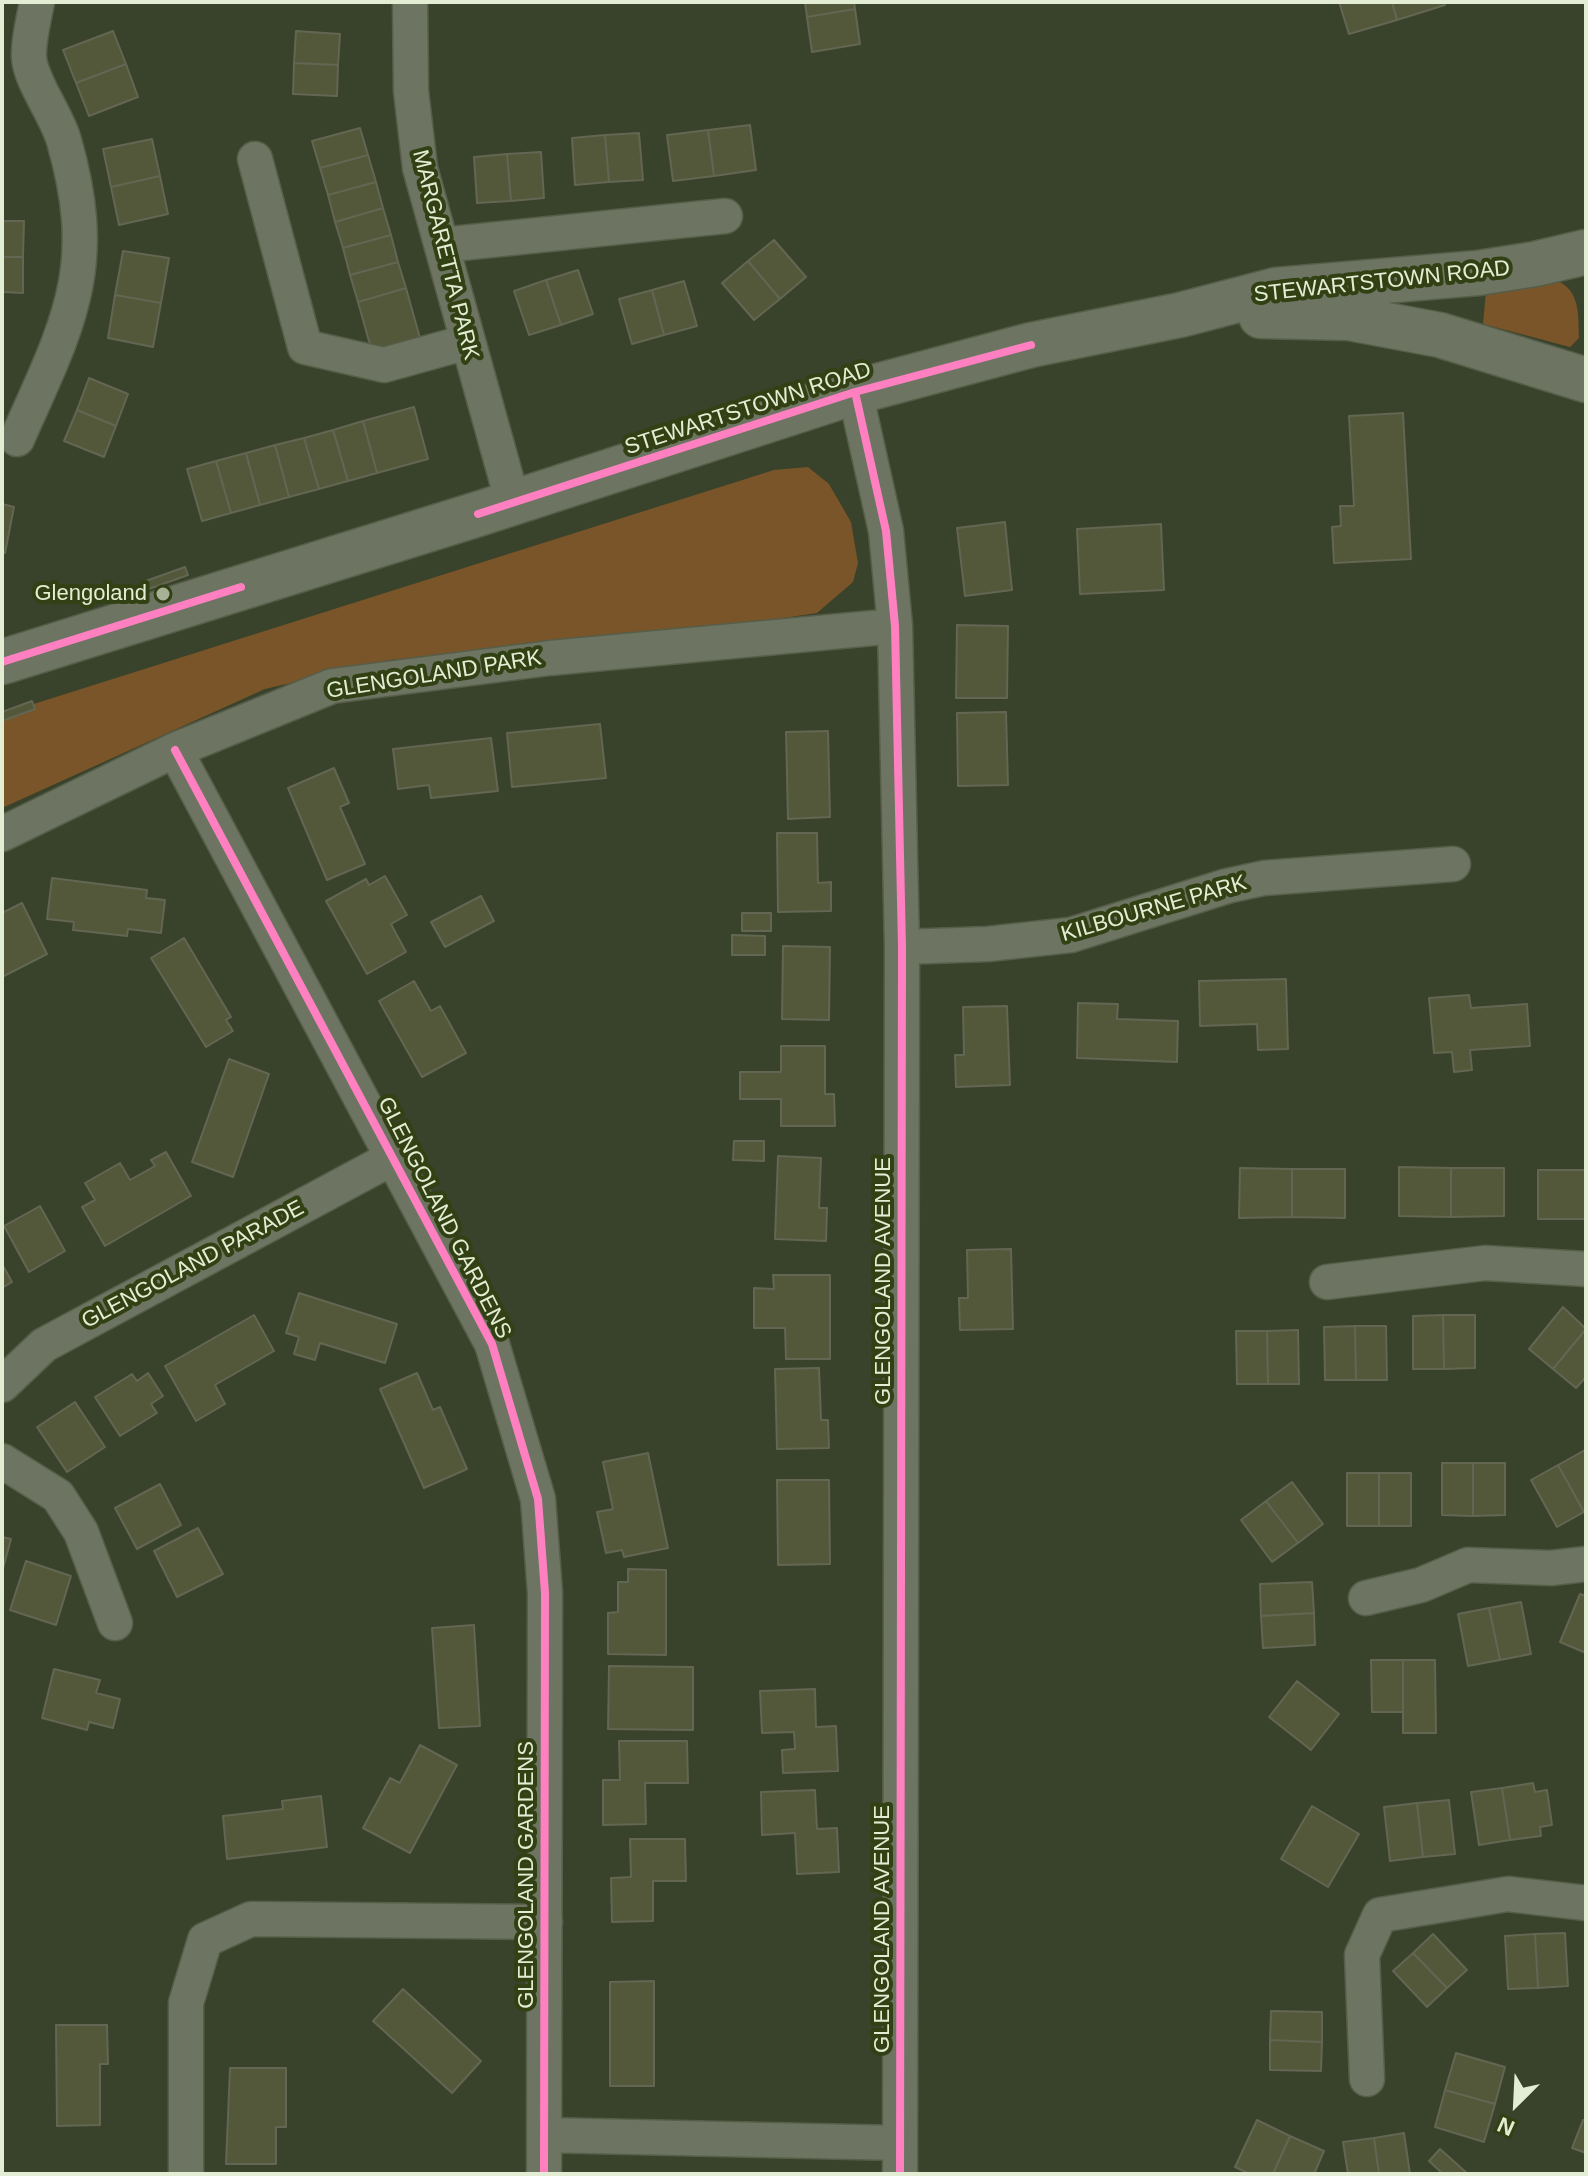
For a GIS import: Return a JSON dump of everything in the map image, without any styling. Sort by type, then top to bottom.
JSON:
[{"type":"main road","name":"STEWARTSTOWN ROAD","points":[[2,662],[513,503],[855,392],[1031,345],[1180,315],[1276,290],[1478,273],[1586,252]]},
{"type":"main road","name":"STEWARTSTOWN ROAD","points":[[1180,315],[1349,318],[1473,342],[1586,380]]},
{"type":"street","points":[[17,439],[63,336],[79,281],[82,230],[77,188],[63,137],[15,59],[37,2]]},
{"type":"street","name":"MARGARETTA PARK","points":[[410,2],[411,91],[420,168],[513,503]]},
{"type":"street","points":[[255,159],[305,347],[384,365],[467,342]]},
{"type":"street","points":[[442,245],[725,216]]},
{"type":"street","name":"GLENGOLAND AVENUE","points":[[855,392],[886,531],[895,626],[902,947],[900,2158]]},
{"type":"street","name":"GLENGOLAND PARK","points":[[2,834],[175,750],[332,686],[550,658],[895,626]]},
{"type":"street","name":"GLENGOLAND GARDENS","points":[[175,750],[492,1344],[538,1499],[545,1593],[544,2174]]},
{"type":"street","name":"KILBOURNE PARK","points":[[902,947],[988,944],[1071,935],[1227,886],[1264,878],[1453,864]]},
{"type":"street","name":"GLENGOLAND PARADE","points":[[2,1385],[44,1345],[394,1157]]},
{"type":"street","points":[[1327,1282],[1485,1263],[1586,1269]]},
{"type":"street","points":[[2,1461],[58,1496],[81,1532],[115,1623]]},
{"type":"street","points":[[1366,1598],[1421,1585],[1468,1565],[1551,1568],[1586,1564]]},
{"type":"street","points":[[1367,2079],[1362,1955],[1380,1915],[1508,1894],[1586,1903]]},
{"type":"street","points":[[186,2174],[186,2003],[205,1940],[251,1919],[545,1922]]},
{"type":"street","points":[[544,2135],[900,2158]]},
{"type":"shaded area","points":[[1558,281],[1571,291],[1577,305],[1579,338],[1570,347],[1483,324],[1486,291]]},
{"type":"shaded area","points":[[808,467],[829,484],[851,522],[858,563],[853,582],[817,613],[691,632],[389,660],[265,689],[2,808],[2,714],[774,470]]},
{"type":"building","points":[[805,2],[854,2],[855,9],[807,17]]},
{"type":"building","points":[[1339,2],[1392,2],[1397,20],[1349,34]]},
{"type":"building","points":[[1392,2],[1444,2],[1445,5],[1397,20]]},
{"type":"building","points":[[855,9],[860,44],[812,52],[807,17]]},
{"type":"building","points":[[113,31],[126,64],[76,83],[63,50]]},
{"type":"building","points":[[296,31],[340,34],[338,65],[294,63]]},
{"type":"building","points":[[294,63],[338,65],[337,96],[293,94]]},
{"type":"building","points":[[126,64],[138,97],[89,116],[76,83]]},
{"type":"building","points":[[750,125],[756,170],[714,176],[708,130]]},
{"type":"building","points":[[360,128],[368,155],[320,168],[312,141]]},
{"type":"building","points":[[708,130],[714,176],[673,181],[667,135]]},
{"type":"building","points":[[639,133],[643,180],[609,182],[605,135]]},
{"type":"building","points":[[605,135],[609,182],[575,185],[572,138]]},
{"type":"building","points":[[152,139],[160,176],[111,187],[103,149]]},
{"type":"building","points":[[541,152],[544,198],[511,201],[507,154]]},
{"type":"building","points":[[507,154],[511,201],[477,203],[474,157]]},
{"type":"building","points":[[368,155],[376,182],[328,195],[320,168]]},
{"type":"building","points":[[160,176],[168,214],[119,225],[111,187]]},
{"type":"building","points":[[376,182],[383,208],[335,222],[328,195]]},
{"type":"building","points":[[383,208],[391,235],[343,248],[335,222]]},
{"type":"building","points":[[2,221],[24,221],[23,257],[2,257]]},
{"type":"building","points":[[391,235],[398,262],[350,275],[343,248]]},
{"type":"building","points":[[774,240],[806,277],[780,299],[748,261]]},
{"type":"building","points":[[123,251],[169,258],[161,303],[115,295]]},
{"type":"building","points":[[2,257],[23,257],[23,293],[2,292]]},
{"type":"building","points":[[748,261],[780,299],[754,320],[722,283]]},
{"type":"building","points":[[398,262],[406,288],[358,302],[350,275]]},
{"type":"building","points":[[578,270],[593,314],[561,325],[546,280]]},
{"type":"building","points":[[546,280],[561,325],[529,335],[514,291]]},
{"type":"building","points":[[684,281],[697,326],[664,335],[652,290]]},
{"type":"building","points":[[406,288],[420,338],[372,352],[358,302]]},
{"type":"building","points":[[652,290],[664,335],[632,344],[619,299]]},
{"type":"building","points":[[115,295],[161,303],[153,347],[108,338]]},
{"type":"building","points":[[89,378],[128,394],[116,426],[77,410]]},
{"type":"building","points":[[414,407],[428,459],[377,473],[363,421]]},
{"type":"building","points":[[77,410],[116,426],[104,457],[64,441]]},
{"type":"building","points":[[1403,413],[1411,559],[1334,563],[1332,527],[1341,526],[1340,506],[1354,506],[1349,416]]},
{"type":"building","points":[[363,421],[377,473],[348,481],[333,430]]},
{"type":"building","points":[[333,430],[348,481],[319,489],[304,438]]},
{"type":"building","points":[[304,438],[319,489],[289,497],[275,445]]},
{"type":"building","points":[[275,445],[289,497],[260,505],[246,453]]},
{"type":"building","points":[[246,453],[260,505],[231,513],[216,461]]},
{"type":"building","points":[[216,461],[231,513],[202,521],[187,469]]},
{"type":"building","points":[[2,504],[14,507],[5,553],[2,553]]},
{"type":"building","points":[[1005,522],[1012,590],[965,596],[957,528]]},
{"type":"building","points":[[1161,524],[1164,590],[1080,594],[1077,529]]},
{"type":"building","points":[[185,567],[188,575],[146,590],[143,582]]},
{"type":"building","points":[[957,625],[1008,626],[1007,698],[956,698]]},
{"type":"building","points":[[32,701],[35,709],[2,721],[2,712]]},
{"type":"building","points":[[1006,712],[1008,785],[958,786],[957,713]]},
{"type":"building","points":[[600,724],[606,778],[512,787],[507,733]]},
{"type":"building","points":[[828,731],[830,817],[788,819],[786,732]]},
{"type":"building","points":[[491,738],[498,791],[431,798],[429,785],[398,789],[393,749]]},
{"type":"building","points":[[334,768],[349,803],[340,807],[365,864],[327,880],[288,788]]},
{"type":"building","points":[[777,833],[817,833],[818,883],[831,882],[831,911],[778,912]]},
{"type":"building","points":[[385,876],[407,915],[391,924],[406,952],[367,974],[326,901],[366,879],[369,885]]},
{"type":"building","points":[[52,878],[147,890],[146,898],[165,900],[161,933],[128,929],[127,936],[73,930],[74,922],[47,919]]},
{"type":"building","points":[[481,896],[494,921],[445,947],[431,922]]},
{"type":"building","points":[[22,903],[47,954],[2,977],[2,913]]},
{"type":"building","points":[[742,913],[771,913],[771,931],[742,931]]},
{"type":"building","points":[[732,935],[765,936],[765,955],[732,955]]},
{"type":"building","points":[[184,938],[231,1017],[226,1020],[233,1031],[206,1047],[151,958]]},
{"type":"building","points":[[783,946],[830,947],[829,1020],[782,1019]]},
{"type":"building","points":[[1286,979],[1288,1049],[1258,1050],[1257,1024],[1200,1026],[1199,981]]},
{"type":"building","points":[[414,981],[431,1011],[440,1006],[466,1053],[422,1077],[379,1001]]},
{"type":"building","points":[[1469,995],[1471,1008],[1527,1004],[1530,1046],[1470,1050],[1472,1070],[1454,1072],[1452,1052],[1434,1053],[1429,998]]},
{"type":"building","points":[[1078,1003],[1118,1004],[1117,1019],[1178,1021],[1177,1062],[1077,1058]]},
{"type":"building","points":[[1007,1006],[1010,1085],[956,1087],[955,1055],[964,1055],[963,1007]]},
{"type":"building","points":[[781,1046],[825,1046],[825,1094],[834,1094],[835,1126],[781,1126],[781,1099],[740,1099],[740,1072],[781,1072]]},
{"type":"building","points":[[229,1059],[269,1074],[233,1177],[192,1162]]},
{"type":"building","points":[[734,1141],[764,1141],[764,1161],[733,1160]]},
{"type":"building","points":[[166,1152],[191,1196],[105,1246],[82,1207],[95,1200],[85,1183],[120,1163],[130,1180],[155,1166],[151,1160]]},
{"type":"building","points":[[778,1156],[821,1158],[819,1208],[827,1208],[826,1241],[775,1239]]},
{"type":"building","points":[[1399,1167],[1451,1168],[1451,1217],[1399,1216]]},
{"type":"building","points":[[1240,1168],[1292,1169],[1292,1217],[1239,1218]]},
{"type":"building","points":[[1451,1168],[1504,1168],[1504,1216],[1451,1217]]},
{"type":"building","points":[[1292,1169],[1345,1169],[1345,1218],[1292,1217]]},
{"type":"building","points":[[1538,1170],[1586,1170],[1586,1219],[1538,1219]]},
{"type":"building","points":[[40,1206],[65,1251],[29,1272],[4,1226]]},
{"type":"building","points":[[1011,1249],[1013,1329],[960,1330],[959,1298],[968,1298],[967,1250]]},
{"type":"building","points":[[2,1264],[12,1282],[2,1288]]},
{"type":"building","points":[[773,1275],[830,1275],[830,1359],[786,1359],[785,1328],[754,1328],[754,1288],[774,1289]]},
{"type":"building","points":[[299,1293],[397,1324],[385,1363],[320,1343],[315,1360],[294,1354],[299,1337],[286,1333]]},
{"type":"building","points":[[1563,1307],[1586,1329],[1553,1369],[1529,1349]]},
{"type":"building","points":[[254,1315],[274,1351],[215,1385],[225,1404],[196,1421],[165,1366]]},
{"type":"building","points":[[1443,1315],[1444,1369],[1413,1369],[1413,1316]]},
{"type":"building","points":[[1443,1315],[1475,1315],[1475,1368],[1444,1369]]},
{"type":"building","points":[[1355,1326],[1356,1380],[1325,1380],[1324,1327]]},
{"type":"building","points":[[1355,1326],[1386,1326],[1387,1380],[1356,1380]]},
{"type":"building","points":[[1586,1329],[1586,1377],[1576,1388],[1553,1369]]},
{"type":"building","points":[[1298,1330],[1299,1384],[1268,1384],[1267,1331]]},
{"type":"building","points":[[1236,1331],[1267,1331],[1268,1384],[1237,1384]]},
{"type":"building","points":[[819,1368],[821,1420],[828,1420],[829,1448],[777,1449],[775,1369]]},
{"type":"building","points":[[148,1373],[163,1396],[151,1404],[157,1413],[120,1436],[95,1397],[132,1374],[137,1381]]},
{"type":"building","points":[[417,1373],[433,1410],[440,1407],[467,1469],[424,1488],[380,1389]]},
{"type":"building","points":[[75,1402],[105,1447],[67,1472],[37,1427]]},
{"type":"building","points":[[1585,1450],[1586,1511],[1584,1512],[1558,1465]]},
{"type":"building","points":[[648,1453],[668,1548],[624,1557],[622,1550],[606,1553],[597,1512],[613,1509],[603,1462]]},
{"type":"building","points":[[1442,1463],[1473,1463],[1473,1516],[1442,1515]]},
{"type":"building","points":[[1473,1463],[1505,1463],[1505,1515],[1473,1516]]},
{"type":"building","points":[[1558,1465],[1584,1512],[1557,1527],[1531,1480]]},
{"type":"building","points":[[1347,1473],[1379,1473],[1379,1526],[1347,1526]]},
{"type":"building","points":[[1379,1473],[1411,1473],[1411,1526],[1379,1526]]},
{"type":"building","points":[[777,1480],[829,1480],[830,1564],[778,1565]]},
{"type":"building","points":[[1292,1482],[1323,1524],[1298,1543],[1266,1501]]},
{"type":"building","points":[[160,1484],[181,1525],[137,1549],[115,1508]]},
{"type":"building","points":[[1266,1501],[1298,1543],[1272,1562],[1241,1520]]},
{"type":"building","points":[[198,1528],[223,1574],[177,1597],[154,1551]]},
{"type":"building","points":[[2,1537],[11,1539],[2,1572]]},
{"type":"building","points":[[26,1561],[71,1576],[56,1625],[10,1610]]},
{"type":"building","points":[[628,1569],[666,1570],[666,1655],[608,1654],[608,1613],[618,1612],[618,1582],[628,1582]]},
{"type":"building","points":[[1312,1582],[1314,1613],[1261,1616],[1260,1584]]},
{"type":"building","points":[[1580,1594],[1586,1596],[1586,1653],[1560,1642]]},
{"type":"building","points":[[1521,1602],[1531,1654],[1500,1660],[1489,1608]]},
{"type":"building","points":[[1489,1608],[1500,1660],[1468,1666],[1458,1614]]},
{"type":"building","points":[[1314,1613],[1315,1645],[1263,1648],[1261,1616]]},
{"type":"building","points":[[474,1625],[480,1726],[439,1728],[432,1628]]},
{"type":"building","points":[[1371,1660],[1403,1660],[1403,1712],[1372,1712]]},
{"type":"building","points":[[1403,1660],[1435,1660],[1436,1733],[1403,1733]]},
{"type":"building","points":[[609,1666],[693,1667],[693,1730],[608,1729]]},
{"type":"building","points":[[54,1669],[100,1680],[96,1693],[120,1699],[113,1728],[89,1722],[87,1730],[42,1718]]},
{"type":"building","points":[[1297,1681],[1339,1714],[1311,1750],[1269,1717]]},
{"type":"building","points":[[815,1689],[816,1727],[836,1726],[838,1771],[783,1773],[782,1750],[795,1749],[794,1732],[762,1733],[760,1691]]},
{"type":"building","points":[[619,1741],[687,1741],[688,1783],[645,1783],[646,1824],[603,1825],[603,1780],[620,1780]]},
{"type":"building","points":[[420,1745],[457,1765],[410,1853],[363,1828],[390,1778],[400,1783]]},
{"type":"building","points":[[1533,1783],[1535,1792],[1547,1790],[1552,1825],[1540,1827],[1541,1836],[1510,1840],[1502,1788]]},
{"type":"building","points":[[1502,1788],[1510,1840],[1479,1845],[1471,1792]]},
{"type":"building","points":[[815,1790],[817,1829],[837,1828],[839,1872],[797,1874],[795,1833],[762,1835],[761,1792]]},
{"type":"building","points":[[321,1796],[327,1847],[227,1859],[223,1816],[283,1809],[282,1801]]},
{"type":"building","points":[[1449,1800],[1455,1854],[1423,1857],[1417,1803]]},
{"type":"building","points":[[1417,1803],[1423,1857],[1390,1861],[1384,1807]]},
{"type":"building","points":[[1312,1806],[1359,1834],[1328,1887],[1281,1859]]},
{"type":"building","points":[[630,1839],[685,1839],[686,1881],[653,1881],[653,1921],[612,1922],[611,1878],[631,1877]]},
{"type":"building","points":[[1565,1933],[1568,1986],[1538,1988],[1535,1934]]},
{"type":"building","points":[[1433,1934],[1467,1970],[1447,1988],[1413,1953]]},
{"type":"building","points":[[1535,1934],[1538,1988],[1508,1989],[1505,1936]]},
{"type":"building","points":[[1413,1953],[1447,1988],[1427,2007],[1393,1971]]},
{"type":"building","points":[[654,1981],[654,2086],[610,2086],[610,1982]]},
{"type":"building","points":[[403,1989],[481,2061],[452,2093],[373,2021]]},
{"type":"building","points":[[1271,2011],[1322,2012],[1322,2042],[1270,2040]]},
{"type":"building","points":[[56,2025],[107,2025],[108,2064],[100,2064],[100,2125],[57,2126]]},
{"type":"building","points":[[1270,2040],[1322,2042],[1321,2071],[1270,2070]]},
{"type":"building","points":[[1456,2053],[1505,2067],[1495,2104],[1445,2090]]},
{"type":"building","points":[[230,2068],[286,2068],[286,2127],[276,2127],[276,2164],[226,2164]]},
{"type":"building","points":[[1445,2090],[1495,2104],[1484,2142],[1435,2127]]},
{"type":"building","points":[[1257,2120],[1290,2136],[1273,2174],[1250,2174],[1235,2167]]},
{"type":"building","points":[[1583,2120],[1586,2121],[1586,2153],[1572,2148]]},
{"type":"building","points":[[1404,2133],[1410,2174],[1379,2174],[1374,2138]]},
{"type":"building","points":[[1290,2136],[1324,2151],[1314,2174],[1273,2174]]},
{"type":"building","points":[[1374,2138],[1379,2174],[1348,2174],[1343,2142]]},
{"type":"building","points":[[1440,2149],[1468,2174],[1443,2174],[1429,2161]]},
{"type":"cycle path","points":[[478,514],[855,392],[1031,345]]},
{"type":"cycle path","points":[[855,392],[886,531],[895,626],[902,947],[900,2174]]},
{"type":"cycle path","points":[[2,662],[241,587]]},
{"type":"cycle path","points":[[175,750],[492,1344],[538,1499],[545,1593],[544,2174]]},
{"type":"place","name":"Glengoland","points":[[163,594]]}]
